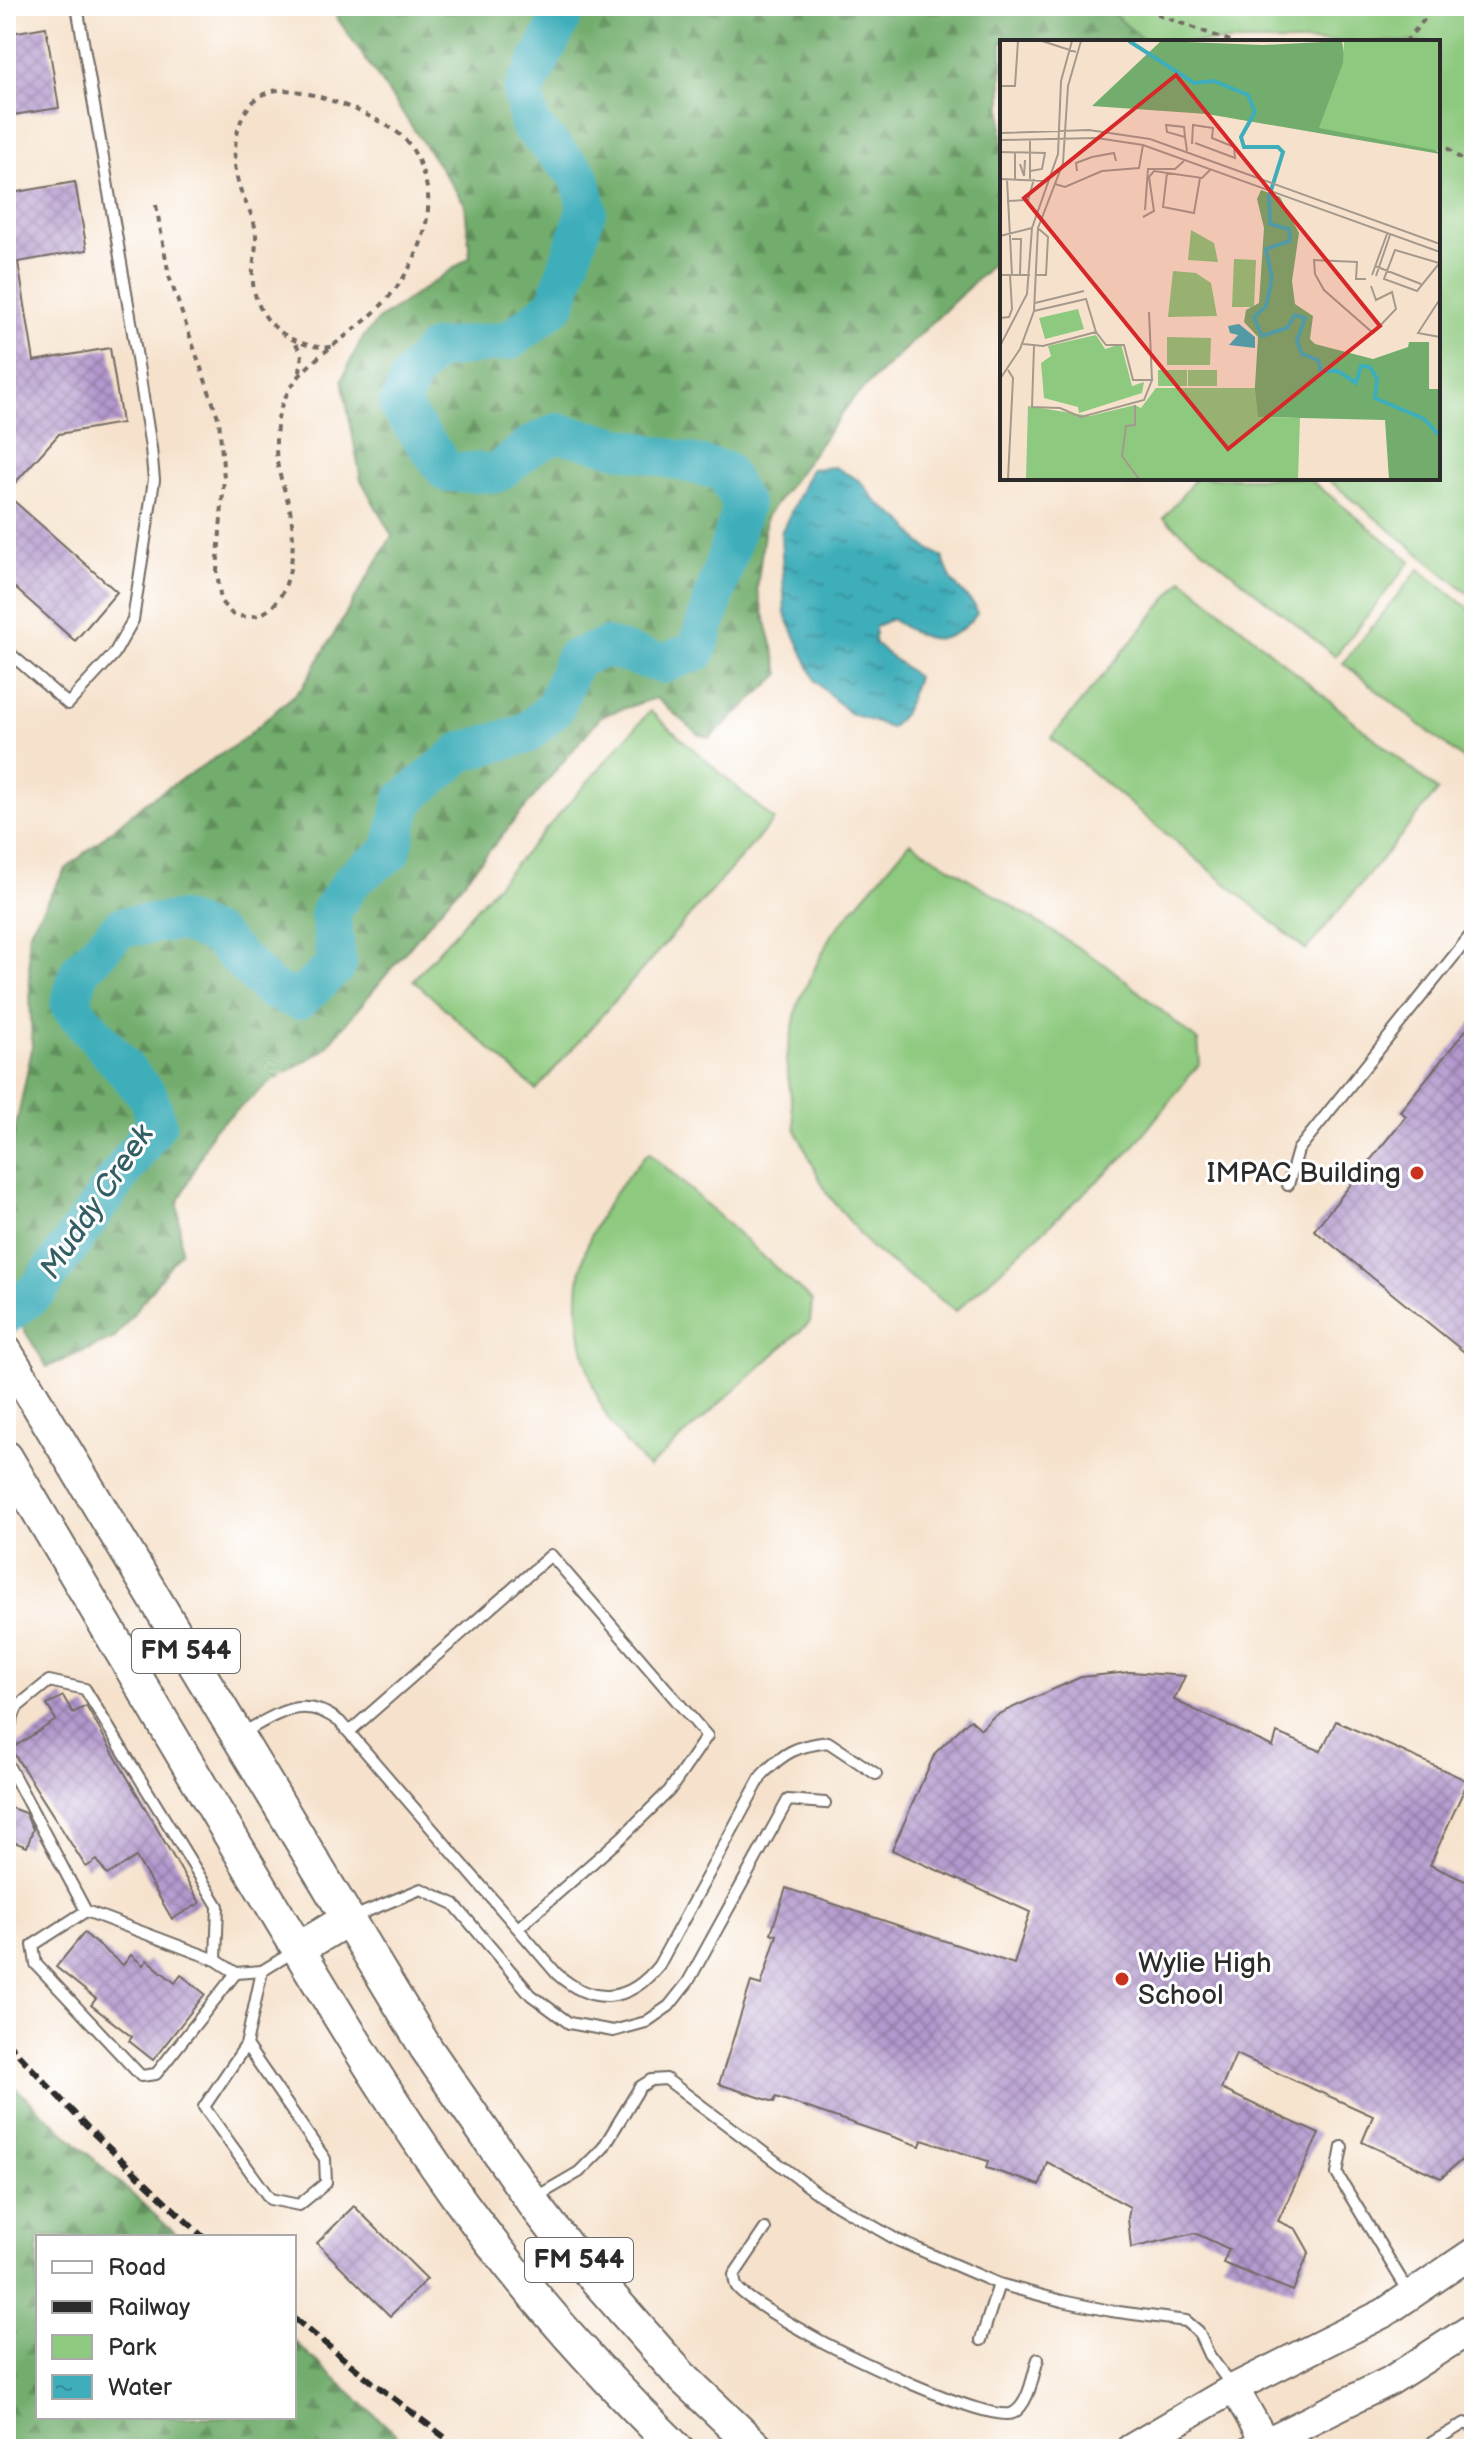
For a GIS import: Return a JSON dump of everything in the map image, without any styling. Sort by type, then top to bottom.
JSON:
[{"type":"main road","name":"FM 544","points":[[6,1352],[426,2048],[568,2248],[680,2375],[758,2449]]},
{"type":"main road","name":"FM 544","points":[[6,1457],[298,1949],[401,2115],[461,2201],[526,2284],[585,2353],[677,2449]]},
{"type":"main road","points":[[298,1949],[348,1919]]},
{"type":"main road","points":[[1130,2449],[1234,2388],[1384,2313],[1474,2252]]},
{"type":"main road","points":[[1234,2388],[1262,2447],[1390,2381],[1474,2327]]},
{"type":"lane","points":[[6,650],[68,704],[114,654],[133,620],[154,480],[136,347],[77,6]]},
{"type":"lane","points":[[1288,1185],[1298,1150],[1474,931]]},
{"type":"lane","points":[[349,1732],[551,1555],[707,1736],[669,1791],[621,1838],[518,1928]]},
{"type":"lane","points":[[6,1735],[17,1707],[49,1681],[85,1689],[218,1906],[216,1960]]},
{"type":"lane","points":[[237,1736],[288,1710],[312,1707],[327,1711],[349,1732],[572,1987],[591,1995],[611,1996],[630,1992],[647,1981],[659,1965],[762,1775],[780,1757],[803,1745],[828,1742],[876,1774]]},
{"type":"lane","points":[[6,1761],[86,1911],[216,1960],[236,1973],[262,1971],[298,1949]]},
{"type":"lane","points":[[348,1919],[421,1889],[454,1904],[531,1995],[569,2023],[613,2031],[646,2022],[669,2006],[688,1982],[788,1800],[825,1803]]},
{"type":"lane","points":[[86,1911],[33,1945],[36,1964],[141,2076],[156,2074],[236,1973]]},
{"type":"lane","points":[[246,2045],[325,2159],[326,2183],[299,2205],[270,2199],[204,2107],[246,2045],[262,1971]]},
{"type":"lane","points":[[531,2200],[579,2172],[603,2148],[640,2087],[651,2080],[666,2079],[820,2195],[897,2240],[999,2284],[1111,2311],[1186,2321],[1198,2331],[1209,2355],[1234,2388]]},
{"type":"lane","points":[[1342,2147],[1337,2174],[1411,2295]]},
{"type":"lane","points":[[765,2229],[734,2275],[739,2289],[790,2323],[886,2373],[953,2399],[1008,2415],[1018,2410],[1024,2401],[1038,2359]]},
{"type":"lane","points":[[981,2340],[999,2284]]},
{"type":"lane","points":[[1421,2449],[1465,2423],[1474,2427]]},
{"type":"path","points":[[1148,6],[1161,16],[1227,40]]},
{"type":"path","points":[[1407,40],[1436,6]]},
{"type":"path","points":[[300,372],[332,347],[379,308],[400,283],[415,259],[426,229],[428,191],[418,159],[401,135],[383,123],[319,97],[278,90],[257,99],[241,118],[234,149],[234,166],[243,201],[255,227],[254,284],[262,313],[271,326],[295,342],[319,348],[332,347]]},
{"type":"path","points":[[1440,142],[1474,170]]},
{"type":"path","points":[[156,205],[169,276],[219,420],[224,478],[218,588],[226,610],[244,618],[266,612],[280,598],[292,554],[292,527],[277,464],[276,440],[280,411],[300,372],[302,354],[295,342]]},
{"type":"green space","points":[[329,6],[1104,6],[1144,40],[1000,40],[1000,257],[852,400],[766,517],[757,589],[780,674],[710,738],[698,734],[656,698],[601,716],[323,1051],[270,1082],[213,1130],[178,1203],[181,1251],[115,1338],[47,1367],[6,1300],[6,1174],[32,1049],[28,934],[65,870],[144,803],[240,742],[302,688],[392,536],[361,480],[342,379],[361,340],[378,320],[470,257],[465,204]]},
{"type":"green space","points":[[1104,6],[1474,6],[1474,598],[1328,480],[1440,480],[1440,40],[1144,40]]},
{"type":"green space","points":[[1194,480],[1310,480],[1411,561],[1335,656],[1164,518]]},
{"type":"green space","points":[[1419,569],[1474,613],[1474,768],[1343,663]]},
{"type":"green space","points":[[1183,579],[1438,791],[1306,950],[1051,738]]},
{"type":"green space","points":[[650,711],[774,820],[536,1090],[413,980]]},
{"type":"green space","points":[[910,842],[1109,967],[1198,1041],[1200,1063],[1129,1152],[956,1311],[871,1248],[826,1192],[795,1128],[786,1060],[798,1003],[831,935]]},
{"type":"green space","points":[[649,1152],[812,1301],[810,1322],[648,1468],[613,1426],[598,1398],[585,1357],[578,1298],[580,1271],[597,1222],[628,1175]]},
{"type":"green space","points":[[6,2079],[177,2235],[36,2235],[36,2419],[296,2419],[296,2343],[412,2449],[6,2449]]},
{"type":"water","points":[[835,467],[860,481],[878,503],[904,522],[920,543],[942,557],[952,581],[975,606],[977,614],[956,633],[936,639],[915,633],[891,619],[875,627],[875,644],[917,677],[904,713],[891,728],[849,713],[816,682],[785,614],[781,533],[811,469]]},
{"type":"building","points":[[46,27],[59,108],[6,116],[6,34]]},
{"type":"building","points":[[75,182],[87,250],[18,262],[34,361],[110,348],[122,423],[59,434],[6,493],[6,194]]},
{"type":"building","points":[[6,494],[117,592],[75,641],[6,580]]},
{"type":"building","name":"IMPAC Building","points":[[1474,1020],[1474,1360],[1314,1230],[1406,1116],[1400,1111]]},
{"type":"building","name":"Wylie High School","points":[[1130,1672],[1185,1676],[1174,1700],[1273,1747],[1277,1733],[1321,1751],[1336,1721],[1468,1781],[1430,1865],[1474,1885],[1474,2149],[1441,2178],[1362,2142],[1373,2116],[1236,2054],[1221,2089],[1319,2134],[1278,2221],[1296,2229],[1309,2252],[1293,2291],[1223,2263],[1229,2249],[1195,2233],[1131,2248],[1130,2207],[1047,2162],[1040,2185],[986,2168],[988,2161],[922,2140],[920,2146],[776,2097],[774,2102],[719,2084],[751,1982],[761,1985],[777,1935],[771,1933],[786,1888],[1014,1964],[1030,1912],[892,1850],[935,1753],[970,1719],[981,1729],[994,1716],[1081,1677]]},
{"type":"building","points":[[63,1696],[73,1713],[86,1706],[200,1903],[172,1919],[136,1857],[107,1875],[97,1860],[86,1867],[11,1749],[56,1720],[47,1705]]},
{"type":"building","points":[[6,1806],[25,1813],[33,1829],[27,1847],[6,1839]]},
{"type":"building","points":[[84,1933],[123,1965],[131,1955],[143,1965],[147,1960],[175,1983],[181,1975],[205,1994],[153,2060],[129,2041],[132,2037],[91,2005],[96,1999],[56,1967]]},
{"type":"building","points":[[354,2206],[427,2279],[390,2316],[317,2243]]},
{"type":"waterway","name":"Muddy Creek","points":[[6,1315],[38,1290],[157,1123],[148,1096],[70,1005],[80,970],[121,927],[180,921],[217,936],[270,989],[298,1000],[337,965],[330,912],[354,878],[391,852],[404,800],[462,752],[526,734],[555,708],[574,659],[607,647],[662,664],[697,651],[743,505],[724,471],[558,433],[532,445],[497,473],[447,472],[399,406],[411,376],[434,350],[511,340],[556,304],[587,208],[580,177],[530,125],[523,93],[562,17],[560,6]]},
{"type":"railway","points":[[6,2041],[89,2129],[201,2235]]},
{"type":"railway","points":[[296,2320],[460,2449]]},
{"type":"place","name":"IMPAC Building","points":[[1417,1173]]},
{"type":"place","name":"Wylie High School","points":[[1122,1979]]}]
